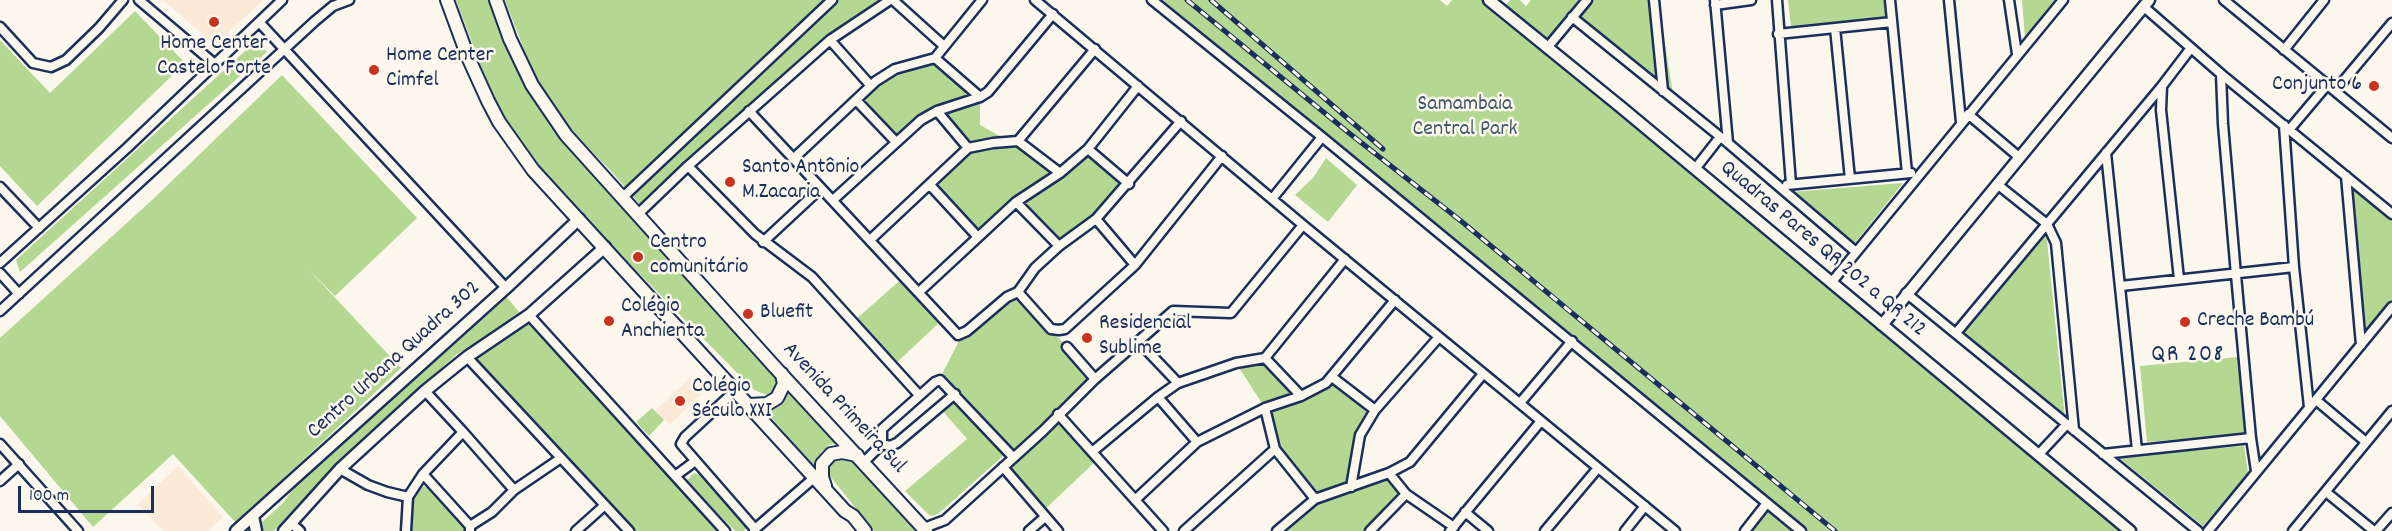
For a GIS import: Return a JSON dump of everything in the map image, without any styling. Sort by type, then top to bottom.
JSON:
[{"type":"main road","points":[[447,0],[475,74],[499,122],[533,170],[865,531]]},
{"type":"main road","name":"Avenida Primeira Sul","points":[[495,0],[527,76],[548,112],[583,155],[925,530]]},
{"type":"main road","points":[[750,405],[767,404],[777,398],[784,384],[782,374]]},
{"type":"main road","points":[[826,488],[822,477],[822,464],[831,454],[842,452],[861,459]]},
{"type":"street","points":[[0,27],[33,63],[51,67],[66,60],[99,28],[123,0]]},
{"type":"street","points":[[139,0],[216,65]]},
{"type":"street","points":[[0,263],[216,65],[282,0]]},
{"type":"street","points":[[0,311],[284,50],[332,3],[350,0]]},
{"type":"street","points":[[622,198],[832,0]]},
{"type":"street","points":[[638,215],[688,166],[830,40],[892,0],[944,46]]},
{"type":"street","points":[[793,159],[871,86],[895,69],[935,58],[982,0]]},
{"type":"street","points":[[1035,0],[1272,199],[1675,531]]},
{"type":"street","points":[[1152,0],[1322,136],[1801,531]]},
{"type":"street","points":[[1547,48],[1587,0]]},
{"type":"street","points":[[1654,0],[1663,91]]},
{"type":"street","points":[[1695,169],[1724,140],[1715,3],[1751,0]]},
{"type":"street","points":[[1777,0],[1791,184]]},
{"type":"street","points":[[1890,0],[1907,173]]},
{"type":"street","points":[[1949,0],[1961,122]]},
{"type":"street","points":[[2009,0],[2017,54]]},
{"type":"street","points":[[1831,283],[2063,0]]},
{"type":"street","points":[[2284,50],[2324,0]]},
{"type":"street","name":"Quadras Pares QR 202 a QR 212","points":[[1495,2],[1547,48],[2130,531]]},
{"type":"street","points":[[2230,2],[2284,50],[2390,134]]},
{"type":"street","points":[[1882,325],[2146,3],[2221,74],[2392,214]]},
{"type":"street","points":[[833,200],[921,120],[937,111],[980,98],[994,85],[1053,14]]},
{"type":"street","points":[[1572,17],[1724,140],[1856,252]]},
{"type":"street","points":[[1778,34],[1892,22]]},
{"type":"street","points":[[260,23],[506,288]]},
{"type":"street","points":[[2286,128],[2331,88],[2392,24]]},
{"type":"street","points":[[1835,28],[1850,179]]},
{"type":"street","points":[[830,40],[871,86]]},
{"type":"street","points":[[1956,333],[2162,86],[2191,48]]},
{"type":"street","points":[[1018,141],[1095,49]]},
{"type":"street","points":[[935,58],[980,98]]},
{"type":"street","points":[[2221,74],[2236,275],[2256,471]]},
{"type":"street","points":[[919,292],[1016,202],[1060,173],[1088,149],[1138,86]]},
{"type":"street","points":[[2162,86],[2161,110],[2179,279]]},
{"type":"street","points":[[856,100],[896,142]]},
{"type":"street","points":[[749,111],[958,334],[967,331],[1007,297],[1018,292],[1035,268],[1059,246],[1096,219],[1129,184],[1181,121]]},
{"type":"street","points":[[937,111],[968,148]]},
{"type":"street","points":[[1968,114],[2019,157]]},
{"type":"street","points":[[2286,128],[2294,267],[2309,407]]},
{"type":"street","points":[[1272,199],[1322,136]]},
{"type":"street","points":[[870,240],[968,148],[1018,141],[1060,173]]},
{"type":"street","points":[[1088,149],[1129,184]]},
{"type":"street","points":[[2106,153],[2137,450]]},
{"type":"street","points":[[1018,292],[1051,328],[1059,330],[1065,328],[1135,265],[1222,156]]},
{"type":"street","points":[[688,166],[764,242],[812,277],[919,396]]},
{"type":"street","points":[[1778,187],[1921,171]]},
{"type":"street","points":[[2346,176],[2361,345]]},
{"type":"street","points":[[1997,184],[2047,224],[2056,243],[2071,427]]},
{"type":"street","points":[[930,185],[977,236]]},
{"type":"street","points":[[0,187],[39,228]]},
{"type":"street","points":[[764,242],[821,188]]},
{"type":"street","points":[[1016,202],[1059,246]]},
{"type":"street","name":"Centro Urbana Quadra 302","points":[[236,531],[506,288],[579,219]]},
{"type":"street","points":[[1096,219],[1135,265]]},
{"type":"street","points":[[925,530],[945,520],[1095,379],[1173,311],[1231,313],[1304,225]]},
{"type":"street","name":"Centro Urbana Quadra 302","points":[[292,529],[340,469],[425,391],[467,357],[529,315],[605,247]]},
{"type":"street","points":[[1092,452],[1178,383],[1236,363],[1265,358],[1345,259]]},
{"type":"street","points":[[2121,286],[2294,267]]},
{"type":"street","points":[[0,273],[19,294]]},
{"type":"street","points":[[1906,293],[2198,531]]},
{"type":"street","points":[[1135,500],[1197,442],[1265,408],[1320,388],[1332,377],[1395,300]]},
{"type":"street","points":[[2208,531],[2392,307]]},
{"type":"street","points":[[529,315],[725,531]]},
{"type":"street","points":[[1351,488],[1360,435],[1376,410],[1439,337]]},
{"type":"street","points":[[1138,340],[1178,383]]},
{"type":"street","points":[[1520,403],[1572,341]]},
{"type":"street","points":[[1066,348],[1095,379]]},
{"type":"street","points":[[467,357],[629,531]]},
{"type":"street","points":[[1265,358],[1301,396]]},
{"type":"street","points":[[1277,531],[1315,499],[1351,488],[1410,462],[1419,454],[1483,374]]},
{"type":"street","points":[[1332,377],[1376,410]]},
{"type":"street","points":[[882,444],[882,429],[939,380],[943,381],[1013,457]]},
{"type":"street","points":[[736,390],[682,440],[682,447],[754,530],[815,477]]},
{"type":"street","points":[[425,391],[514,490]]},
{"type":"street","points":[[861,459],[882,444],[890,446],[897,443],[955,394]]},
{"type":"street","points":[[1158,397],[1197,442]]},
{"type":"street","points":[[2316,400],[2366,442]]},
{"type":"street","points":[[1265,408],[1275,449],[1315,499]]},
{"type":"street","points":[[2293,531],[2392,411]]},
{"type":"street","points":[[1058,414],[1162,531]]},
{"type":"street","points":[[1389,473],[1406,494],[1452,529],[1541,421]]},
{"type":"street","points":[[2039,454],[2071,427]]},
{"type":"street","points":[[406,531],[408,496],[423,474],[463,432]]},
{"type":"street","points":[[2103,454],[2251,438]]},
{"type":"street","points":[[0,444],[78,531]]},
{"type":"street","points":[[1184,531],[1275,449]]},
{"type":"street","points":[[423,474],[470,528],[492,512],[514,490],[561,458]]},
{"type":"street","points":[[675,476],[694,462]]},
{"type":"street","points":[[0,481],[19,464]]},
{"type":"street","points":[[1003,467],[1058,531]]},
{"type":"street","points":[[1545,531],[1598,468]]},
{"type":"street","points":[[340,469],[387,492],[408,496]]},
{"type":"street","points":[[2326,492],[2375,531],[2383,527],[2392,513]]},
{"type":"street","points":[[1370,531],[1406,494]]},
{"type":"street","points":[[1745,531],[1767,503]]},
{"type":"street","points":[[576,531],[605,505]]},
{"type":"street","points":[[1625,531],[1645,506]]},
{"type":"street","points":[[1465,512],[1488,531]]},
{"type":"street","points":[[253,516],[256,531]]},
{"type":"street","points":[[1029,531],[1045,517]]},
{"type":"street","points":[[943,531],[945,520]]},
{"type":"shaded area","name":"Home Center Castelo Forte","points":[[163,0],[263,0],[215,45]]},
{"type":"shaded area","name":"Colégio Século XXI","points":[[690,378],[704,391],[670,425],[655,411]]},
{"type":"shaded area","points":[[178,466],[223,517],[208,531],[163,531],[138,504]]},
{"type":"green space","points":[[456,0],[491,0],[533,94],[779,379],[776,391],[767,395],[754,390],[610,244],[534,160],[501,113]]},
{"type":"green space","points":[[505,0],[890,0],[864,16],[749,112],[689,172],[642,207],[611,171],[572,132],[539,89]]},
{"type":"green space","name":"Samambaia Central Park","points":[[1150,0],[1440,0],[1447,6],[1452,0],[1486,0],[2126,531],[1745,531],[1767,503]]},
{"type":"green space","points":[[1510,0],[1520,0],[1526,6],[1531,0],[1590,0],[1552,45],[1505,6]]},
{"type":"green space","points":[[1593,0],[1658,0],[1673,94],[1580,17]]},
{"type":"green space","points":[[1788,0],[1885,0],[1887,18],[1791,27]]},
{"type":"green space","points":[[2022,0],[2054,0],[2025,38]]},
{"type":"green space","points":[[135,11],[185,63],[37,206],[0,166],[0,40],[50,93]]},
{"type":"green space","points":[[256,41],[267,52],[20,272],[16,260]]},
{"type":"green space","points":[[935,58],[980,97],[980,125],[998,135],[1018,141],[1060,173],[1088,149],[1129,184],[1096,219],[1059,246],[1016,202],[977,236],[930,185],[968,148],[937,111],[896,142],[856,100],[895,69]]},
{"type":"green space","points":[[282,75],[417,218],[335,296],[309,270],[401,368],[236,523],[173,454],[93,527],[0,416],[0,338],[151,201]]},
{"type":"green space","points":[[1326,158],[1357,185],[1328,222],[1295,195],[1313,178]]},
{"type":"green space","points":[[2342,171],[2392,212],[2392,308],[2360,347]]},
{"type":"green space","points":[[1903,183],[1853,245],[1791,192]]},
{"type":"green space","points":[[2046,231],[2065,419],[1961,334]]},
{"type":"green space","points":[[905,276],[942,320],[894,365],[854,321]]},
{"type":"green space","points":[[1018,292],[1095,379],[1058,414],[1098,459],[1041,513],[1003,467],[1013,458],[940,378],[960,339]]},
{"type":"green space","points":[[505,295],[519,312],[506,325],[457,354],[339,461],[274,531],[262,531],[260,524],[283,503],[296,485]]},
{"type":"green space","points":[[528,313],[729,531],[629,531],[467,357]]},
{"type":"green space","points":[[2238,357],[2245,434],[2147,442],[2140,366]]},
{"type":"green space","points":[[1265,358],[1301,396],[1332,377],[1375,410],[1360,435],[1351,487],[1389,473],[1406,494],[1370,531],[1277,531],[1315,499],[1275,449],[1265,408],[1236,363]]},
{"type":"green space","points":[[787,385],[842,442],[829,445],[821,452],[817,471],[765,410]]},
{"type":"green space","points":[[955,396],[1003,452],[1003,456],[933,516],[929,515],[905,491],[967,439],[941,409]]},
{"type":"green space","points":[[652,408],[664,420],[649,436],[636,422]]},
{"type":"green space","points":[[2244,446],[2248,473],[2203,526],[2117,456]]},
{"type":"green space","points":[[835,455],[848,458],[920,531],[874,531],[829,475],[826,469],[827,464]]},
{"type":"green space","points":[[694,473],[700,475],[748,526],[744,531],[735,531],[686,481]]},
{"type":"green space","points":[[429,486],[466,525],[464,531],[410,531],[412,491]]},
{"type":"railway","points":[[1187,0],[1349,133],[1461,221],[1835,531]]},
{"type":"railway","points":[[1211,0],[1383,149]]},
{"type":"place","name":"Home Center Castelo Forte","points":[[214,22]]},
{"type":"place","name":"Home Center Cimfel","points":[[374,70]]},
{"type":"place","name":"Conjunto 6","points":[[2374,86]]},
{"type":"place","name":"Santo Antônio M.Zacaria","points":[[730,182]]},
{"type":"place","name":"Centro comunitário","points":[[638,257]]},
{"type":"place","name":"Bluefit","points":[[748,314]]},
{"type":"place","name":"Colégio Anchienta","points":[[609,321]]},
{"type":"place","name":"Creche Bambú","points":[[2185,322]]},
{"type":"place","name":"Residencial Sublime","points":[[1087,338]]},
{"type":"place","name":"Colégio Século XXI","points":[[680,401]]},
{"type":"district","name":"QR 208","points":[[2188,357]]}]
